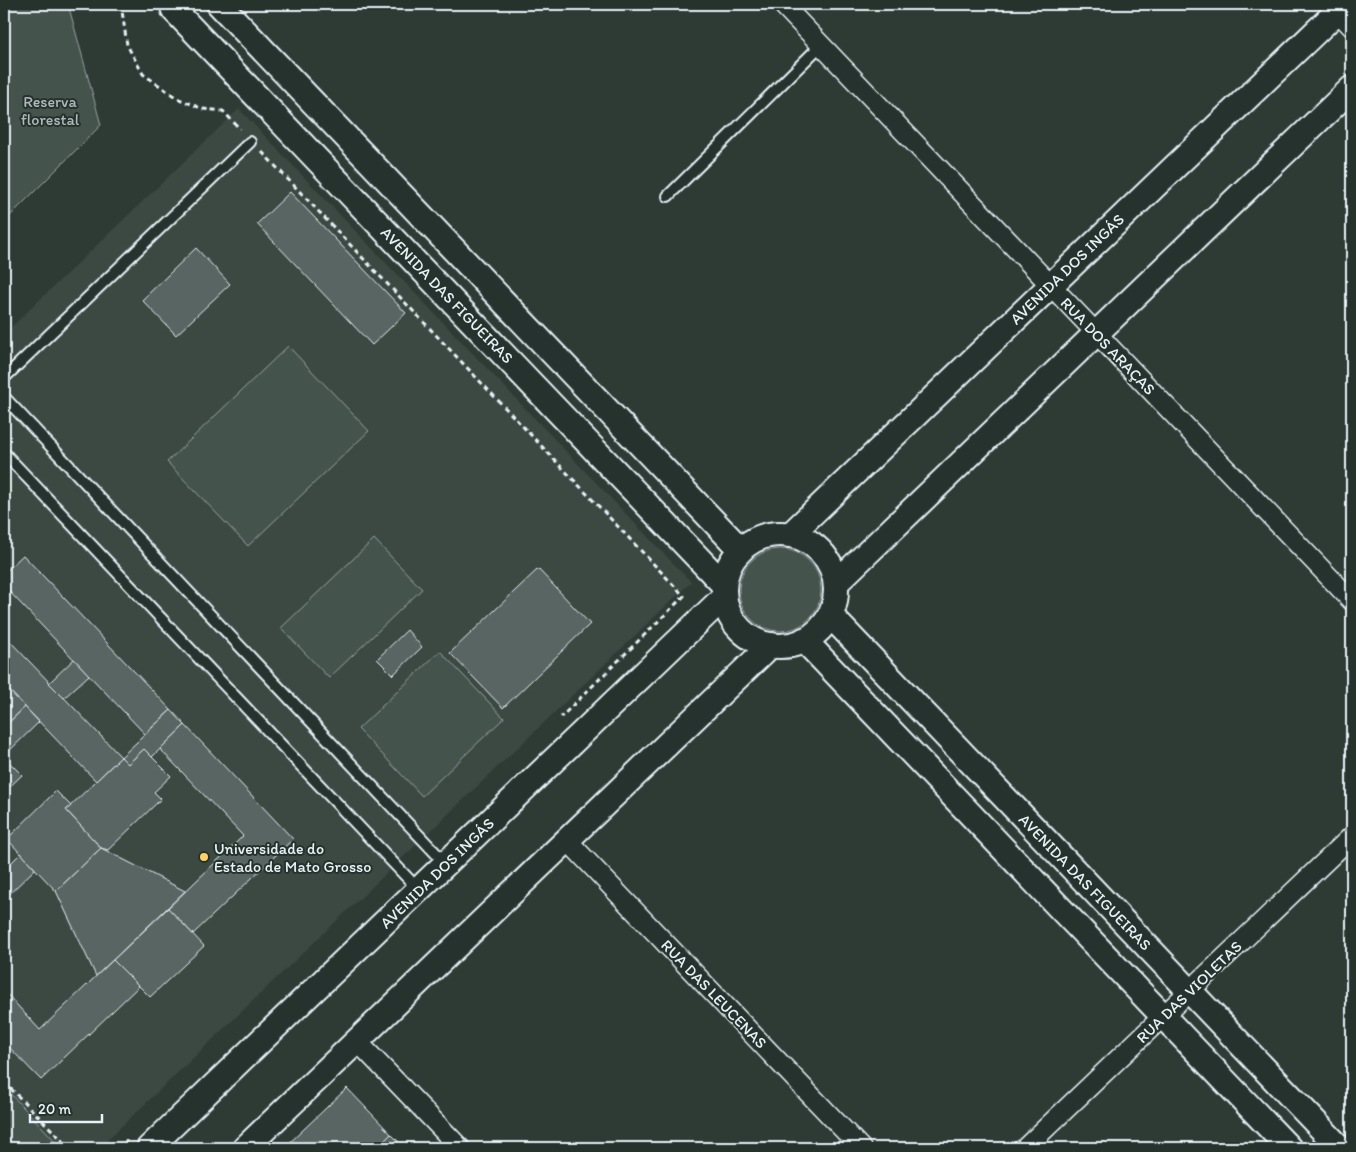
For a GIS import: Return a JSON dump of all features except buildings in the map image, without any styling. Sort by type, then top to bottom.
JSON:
[{"type":"street","name":"AVENIDA DAS FIGUEIRAS","points":[[172,4],[174,10],[724,591]]},
{"type":"street","points":[[219,4],[741,550]]},
{"type":"street","name":"RUA DOS ARAÇAS","points":[[782,4],[1352,601]]},
{"type":"street","name":"AVENIDA DOS INGÁS","points":[[790,535],[1050,285],[1341,11]]},
{"type":"street","points":[[836,583],[1352,88]]},
{"type":"street","name":"AVENIDA DAS FIGUEIRAS","points":[[783,533],[810,542],[822,552],[830,564],[836,583],[836,592],[834,607],[818,631],[792,645],[771,645],[762,643],[749,636],[738,627],[730,615],[724,591],[726,572],[732,559],[741,550],[754,540],[768,534],[783,533]]},
{"type":"street","name":"AVENIDA DOS INGÁS","points":[[141,1141],[419,890],[724,591]]},
{"type":"street","name":"AVENIDA DAS FIGUEIRAS","points":[[830,615],[1340,1148]]},
{"type":"street","points":[[804,640],[1289,1148]]},
{"type":"street","points":[[245,1148],[771,645]]},
{"type":"street","name":"RUA DAS VIOLETAS","points":[[1025,1148],[1352,836]]},
{"type":"street","name":"RUA DAS LEUCENAS","points":[[566,840],[861,1148]]},
{"type":"street","points":[[357,1040],[460,1148]]},
{"type":"lane","points":[[668,196],[821,45]]},
{"type":"lane","points":[[4,378],[254,145]]},
{"type":"lane","points":[[4,397],[446,864]]},
{"type":"lane","points":[[4,453],[419,890]]},
{"type":"path","points":[[121,4],[127,45],[143,74],[177,98],[203,109],[223,111],[244,133]]},
{"type":"path","points":[[254,145],[684,596],[556,721]]},
{"type":"path","points":[[4,1082],[70,1148]]},
{"type":"path","points":[[118,1148],[141,1141]]},
{"type":"shaded area","name":"Universidade do Estado de Mato Grosso","points":[[239,109],[691,582],[99,1148],[19,1148],[4,1132],[4,334]]},
{"type":"green space","name":"Reserva florestal","points":[[4,4],[68,4],[101,125],[4,222]]},
{"type":"green space","points":[[288,346],[369,431],[248,546],[167,462]]},
{"type":"green space","points":[[374,539],[422,589],[329,678],[281,628]]},
{"type":"green space","points":[[780,549],[796,552],[809,561],[818,574],[821,590],[818,606],[809,619],[796,628],[780,631],[764,628],[751,619],[742,606],[739,590],[742,574],[751,561],[764,552]]},
{"type":"green space","points":[[440,651],[504,718],[422,796],[358,729]]},
{"type":"green space","points":[[4,1087],[62,1148],[4,1148]]},
{"type":"place","name":"Universidade do Estado de Mato Grosso","points":[[204,857]]}]
